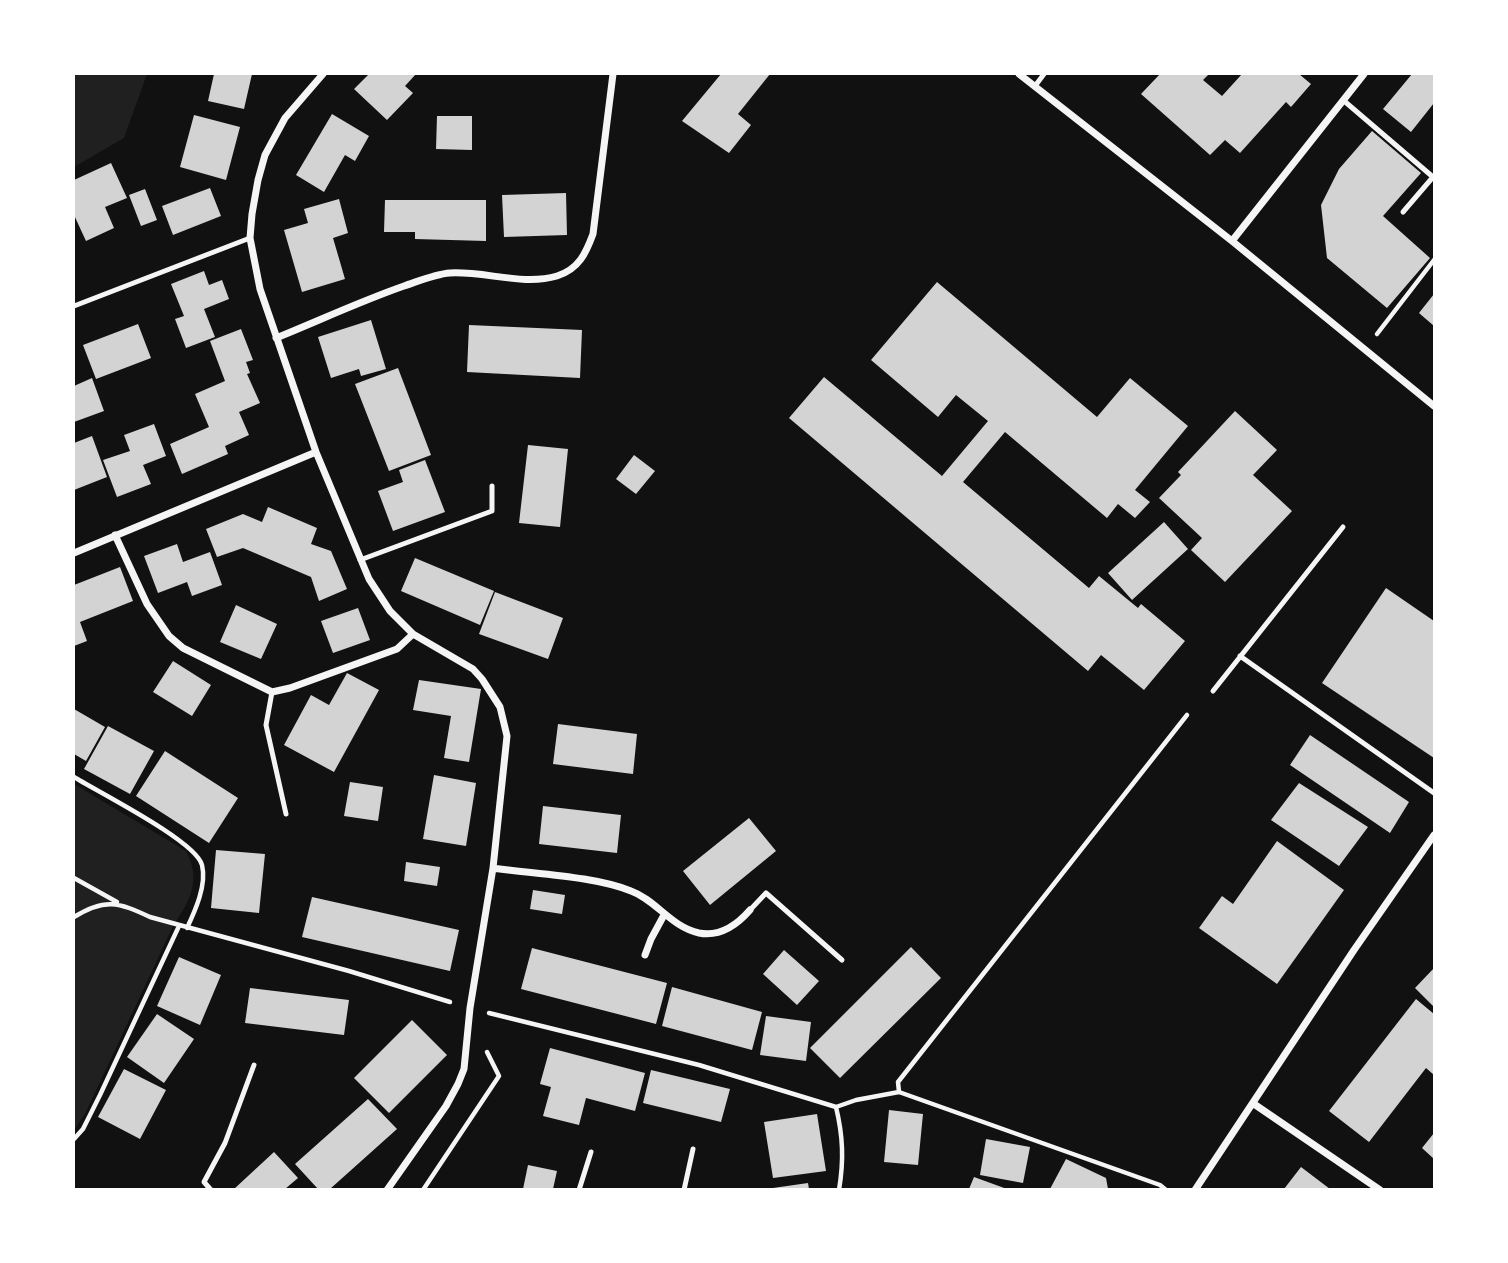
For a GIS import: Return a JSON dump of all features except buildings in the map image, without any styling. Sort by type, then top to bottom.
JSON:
[{"type":"street","points":[[323,74],[285,118],[265,155],[251,214],[250,238],[260,289],[316,452],[360,560],[380,597],[413,634],[473,669],[492,692],[506,722],[507,756],[493,868],[470,1008],[464,1069],[446,1106],[387,1189]]},
{"type":"street","points":[[276,338],[390,290],[428,278],[450,273],[533,279],[556,276],[573,268],[585,255],[593,234],[613,74]]},
{"type":"street","points":[[1019,74],[1232,241],[1434,406]]},
{"type":"street","points":[[1232,241],[1364,74]]},
{"type":"street","points":[[74,553],[316,452]]},
{"type":"street","points":[[116,535],[147,604],[169,636],[183,648],[272,692],[302,684],[397,649],[413,634]]},
{"type":"street","points":[[1195,1189],[1434,835]]},
{"type":"street","points":[[493,868],[616,886],[639,894],[664,915],[688,929],[708,934],[726,930],[750,910]]},
{"type":"street","points":[[645,956],[664,915]]},
{"type":"street","points":[[1254,1104],[1380,1189]]},
{"type":"lane","points":[[1035,86],[1044,74]]},
{"type":"lane","points":[[1343,100],[1434,176],[1403,212]]},
{"type":"lane","points":[[74,306],[250,238]]},
{"type":"lane","points":[[360,560],[492,511],[492,486]]},
{"type":"lane","points":[[1213,691],[1343,527]]},
{"type":"lane","points":[[1240,656],[1434,793]]},
{"type":"lane","points":[[272,692],[266,725],[286,814]]},
{"type":"lane","points":[[750,910],[766,893],[842,960]]},
{"type":"lane","points":[[211,1189],[204,1182],[225,1143],[254,1065]]},
{"type":"lane","points":[[684,1189],[692,1149]]},
{"type":"lane","points":[[579,1189],[591,1152]]},
{"type":"path","points":[[1366,349],[1434,260]]},
{"type":"path","points":[[899,1092],[898,1082],[1187,715]]},
{"type":"path","points":[[74,778],[183,842],[202,862],[198,898],[187,928]]},
{"type":"path","points":[[74,878],[149,918],[349,971],[470,1008],[699,1065],[836,1107],[856,1100],[899,1092],[1166,1189]]},
{"type":"path","points":[[74,917],[87,909],[108,903],[121,904]]},
{"type":"path","points":[[74,1139],[83,1129],[100,1095],[179,926]]},
{"type":"path","points":[[836,1107],[843,1135],[843,1166],[839,1189]]},
{"type":"shaded area","points":[[74,74],[147,74],[124,138],[74,167]]},
{"type":"shaded area","points":[[74,784],[186,851],[193,871],[193,880],[189,898],[174,924],[85,1114],[74,1130]]}]
